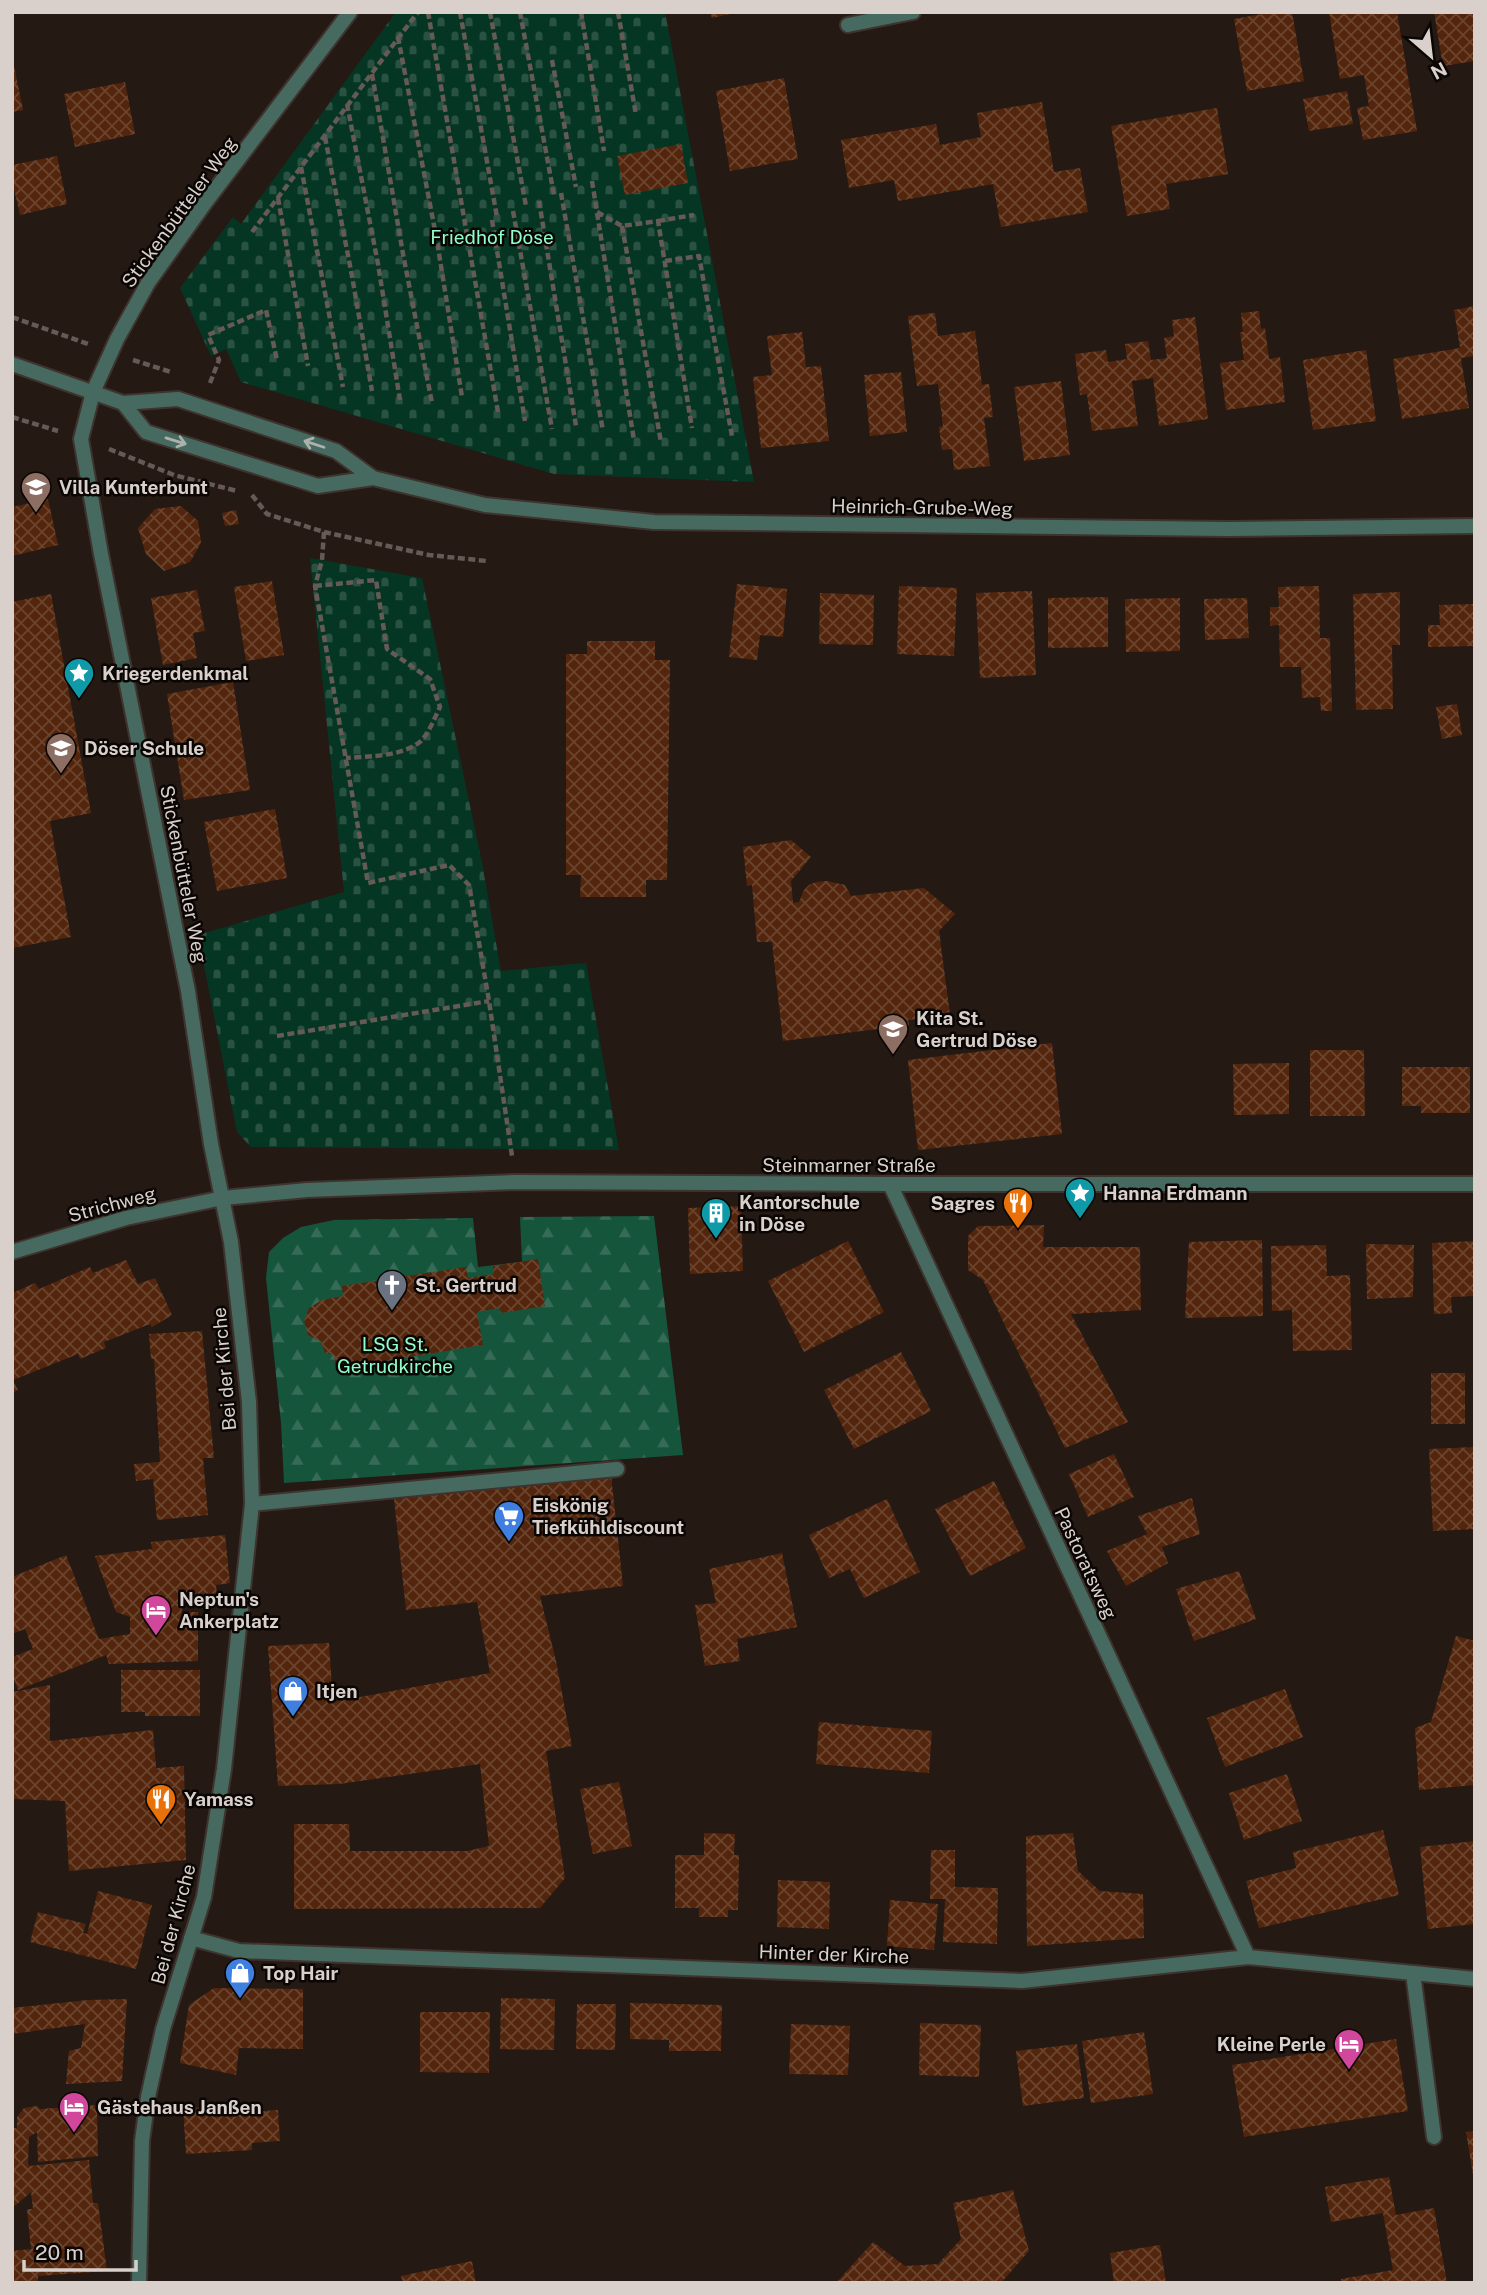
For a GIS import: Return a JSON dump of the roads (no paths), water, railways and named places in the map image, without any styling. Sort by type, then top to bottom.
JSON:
[{"type":"street","name":"Stickenbütteler Weg","points":[[223,1198],[211,1144],[188,991],[103,568],[81,439],[93,393],[117,340],[148,283],[205,203],[350,12]]},
{"type":"street","points":[[849,25],[913,12]]},
{"type":"street","name":"Heinrich-Grube-Weg","points":[[12,364],[123,403],[178,398],[336,451],[373,478]]},
{"type":"street","name":"Heinrich-Grube-Weg","points":[[123,403],[146,432],[318,486],[373,478],[485,505],[654,522],[1229,529],[1475,526]]},
{"type":"street","name":"Steinmarner Straße","points":[[223,1198],[307,1190],[514,1182],[1475,1184]]},
{"type":"street","name":"Pastoratsweg","points":[[890,1184],[1248,1957]]},
{"type":"street","name":"Strichweg","points":[[12,1252],[126,1218],[223,1198]]},
{"type":"street","name":"Bei der Kirche","points":[[139,2283],[142,2141],[148,2097],[163,2029],[204,1897],[224,1769],[252,1504],[248,1402],[231,1242],[223,1198]]},
{"type":"street","points":[[252,1504],[617,1469]]},
{"type":"street","name":"Hinter der Kirche","points":[[191,1938],[239,1951],[1022,1980],[1248,1957],[1475,1979]]},
{"type":"street","points":[[1413,1973],[1434,2137]]},
{"type":"place","name":"Villa Kunterbunt","points":[[36,514]]},
{"type":"place","name":"Kriegerdenkmal","points":[[79,700]]},
{"type":"place","name":"Döser Schule","points":[[61,775]]},
{"type":"place","name":"Kita St. Gertrud Döse","points":[[893,1056]]},
{"type":"place","name":"Hanna Erdmann","points":[[1080,1220]]},
{"type":"place","name":"Sagres","points":[[1018,1230]]},
{"type":"place","name":"Kantorschule in Döse","points":[[716,1240]]},
{"type":"place","name":"St. Gertrud","points":[[392,1312]]},
{"type":"place","name":"Eiskönig Tiefkühldiscount","points":[[509,1543]]},
{"type":"place","name":"Neptun's Ankerplatz","points":[[156,1637]]},
{"type":"place","name":"Itjen","points":[[293,1718]]},
{"type":"place","name":"Yamass","points":[[161,1826]]},
{"type":"place","name":"Top Hair","points":[[240,2000]]},
{"type":"place","name":"Kleine Perle","points":[[1349,2071]]},
{"type":"place","name":"Gästehaus Janßen","points":[[74,2134]]},
{"type":"park label","name":"Friedhof Döse","points":[[492,237]]},
{"type":"park label","name":"LSG St. Getrudkirche","points":[[395,1355]]}]
